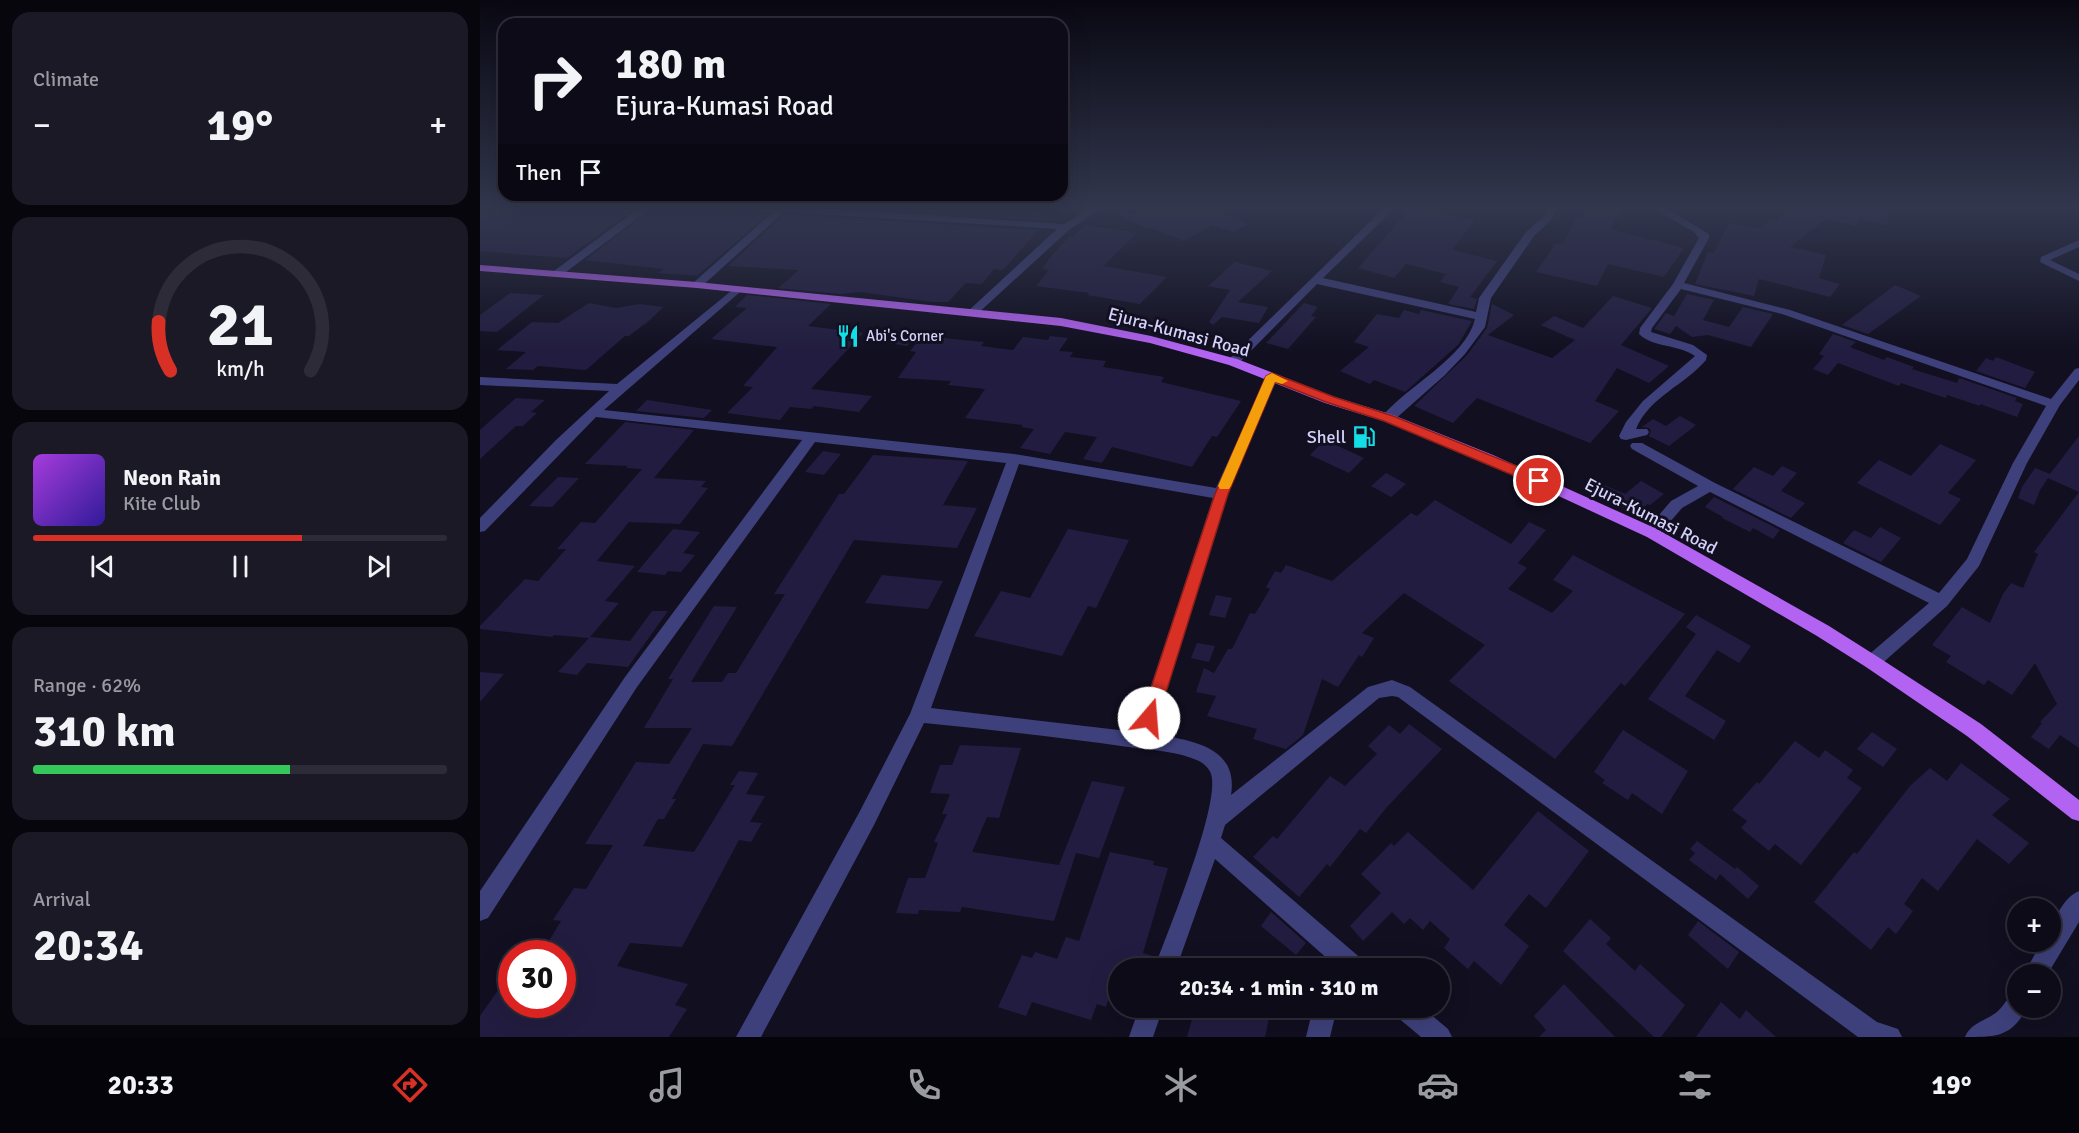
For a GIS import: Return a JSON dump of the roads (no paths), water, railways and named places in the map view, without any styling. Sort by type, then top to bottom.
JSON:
[{"type":"main road","name":"Ejura-Kumasi Road","points":[[480,268],[697,285],[1061,322],[1115,332],[1233,362],[1330,400],[1389,418],[1539,481],[1652,533],[1823,631],[1872,662],[1974,730],[2079,812]]},
{"type":"street","points":[[558,273],[583,254]]},
{"type":"street","points":[[697,285],[732,254]]},
{"type":"street","points":[[971,314],[1036,254]]},
{"type":"street","points":[[1233,362],[1342,254]]},
{"type":"street","points":[[1389,418],[1442,372],[1461,351],[1479,327],[1485,298],[1516,254]]},
{"type":"street","points":[[1695,254],[1678,285],[1646,328],[1646,333],[1654,339],[1695,349],[1701,355],[1700,360],[1665,386],[1635,420],[1626,436],[1640,439],[1710,486],[1941,602]]},
{"type":"street","points":[[2055,254],[2045,259],[2045,262],[2079,278]]},
{"type":"street","points":[[1315,280],[1482,317]]},
{"type":"street","points":[[1678,285],[1786,312],[2054,404]]},
{"type":"street","points":[[480,527],[620,388],[736,290]]},
{"type":"street","points":[[1872,662],[1941,602],[1973,562],[2020,464],[2054,404],[2079,372]]},
{"type":"street","points":[[1142,741],[1221,494],[1272,376]]},
{"type":"street","points":[[480,381],[620,388]]},
{"type":"street","points":[[594,413],[1014,459],[1221,494]]},
{"type":"street","points":[[480,910],[631,682],[812,436]]},
{"type":"street","points":[[748,1037],[867,818],[919,715],[1014,459]]},
{"type":"street","points":[[1652,533],[1666,512],[1684,498],[1710,486]]},
{"type":"street","points":[[1215,820],[1374,692],[1392,688],[1404,693],[1877,1036]]},
{"type":"street","points":[[919,715],[1031,726],[1142,741],[1205,754],[1221,774],[1222,789],[1210,841],[1169,958]]},
{"type":"street","points":[[1210,841],[1337,958]]},
{"type":"street","points":[[2041,964],[2079,902]]},
{"type":"street","points":[[1141,1037],[1148,1018]]},
{"type":"street","points":[[1318,1037],[1323,1018]]},
{"type":"street","points":[[1416,1018],[1440,1037]]},
{"type":"street","points":[[1977,1037],[2008,1018]]},
{"type":"place","name":"Abi's Corner","points":[[848,336]]},
{"type":"place","name":"Shell","points":[[1364,437]]}]
